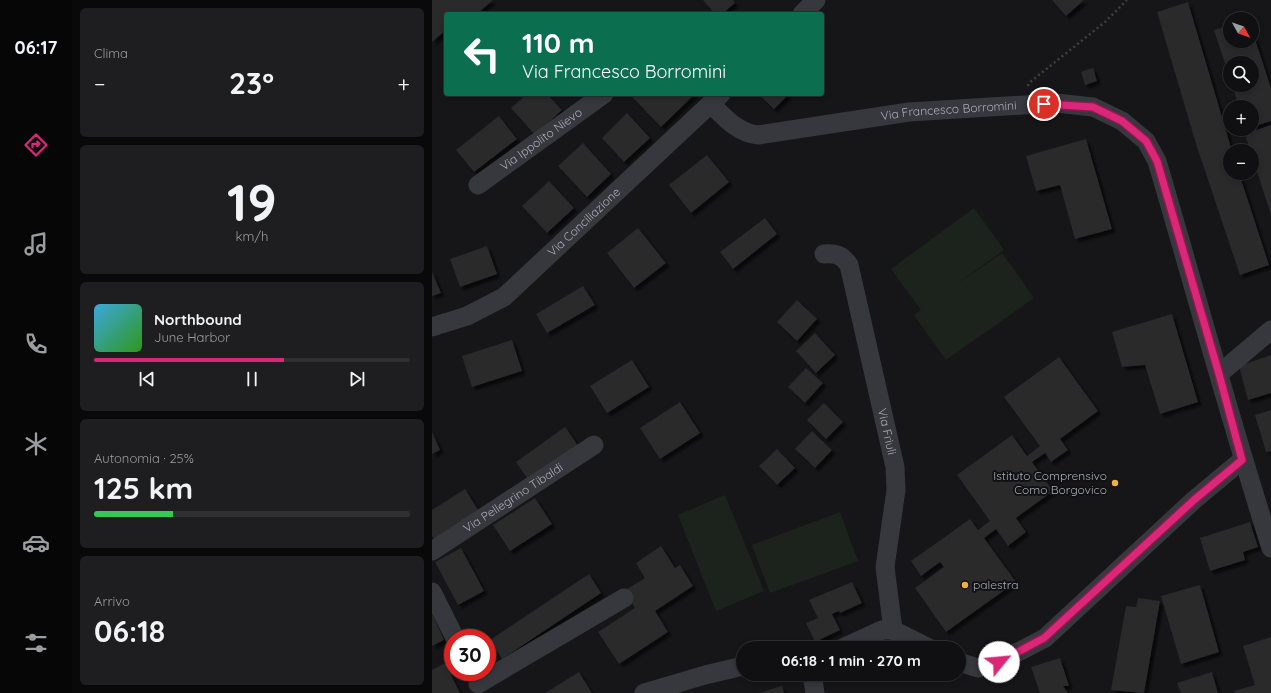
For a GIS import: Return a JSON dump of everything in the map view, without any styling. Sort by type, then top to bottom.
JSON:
[{"type":"street","points":[[804,12],[816,0]]},
{"type":"street","name":"Via Ippolito Nievo","points":[[478,185],[601,96]]},
{"type":"street","name":"Via Francesco Borromini","points":[[716,99],[732,124],[747,134],[758,135],[909,112],[1056,103],[1093,107],[1122,121],[1146,141],[1157,161],[1219,374],[1242,460],[1271,548]]},
{"type":"street","name":"Via Conciliazione","points":[[432,327],[467,316],[504,297],[716,99]]},
{"type":"street","name":"Via Friuli","points":[[824,254],[834,253],[840,256],[849,265],[894,467],[896,490],[885,567],[893,630]]},
{"type":"street","points":[[1219,374],[1271,330]]},
{"type":"street","name":"Via Pellegrino Tibaldi","points":[[432,551],[594,445]]},
{"type":"street","points":[[966,664],[978,668],[999,662],[1044,638],[1194,500],[1242,460]]},
{"type":"street","points":[[432,592],[450,629]]},
{"type":"street","points":[[477,683],[624,598]]},
{"type":"street","points":[[858,641],[882,630],[893,630],[914,641]]},
{"type":"street","points":[[644,693],[736,668]]},
{"type":"street","points":[[813,681],[815,693]]},
{"type":"path","points":[[1022,105],[1029,83],[1105,22],[1127,0]]},
{"type":"shaded area","points":[[974,208],[1004,250],[950,289],[1002,253],[1034,298],[946,360],[914,315],[921,310],[891,269]]},
{"type":"shaded area","points":[[725,495],[764,591],[716,611],[678,515]]},
{"type":"shaded area","points":[[840,512],[858,561],[770,593],[752,545]]},
{"type":"building","points":[[432,0],[493,0],[479,12],[444,12],[444,32],[432,42]]},
{"type":"building","points":[[703,0],[733,0],[735,3],[724,12],[713,12]]},
{"type":"building","points":[[1052,0],[1084,0],[1066,16]]},
{"type":"building","points":[[1188,2],[1223,121],[1223,136],[1228,136],[1230,144],[1223,144],[1223,180],[1241,180],[1269,265],[1240,275],[1197,147],[1157,12]]},
{"type":"building","points":[[1223,27],[1223,48],[1258,48],[1271,88],[1271,121],[1259,125],[1259,100],[1237,100],[1234,92],[1259,92],[1259,56],[1223,56],[1223,58],[1214,30]]},
{"type":"building","points":[[1093,68],[1097,81],[1085,85],[1081,72]]},
{"type":"building","points":[[525,96],[549,96],[562,110],[535,135],[511,108]]},
{"type":"building","points":[[633,96],[693,96],[661,127],[632,97]]},
{"type":"building","points":[[760,96],[787,96],[774,109]]},
{"type":"building","points":[[627,113],[650,138],[624,162],[602,138]]},
{"type":"building","points":[[499,116],[517,139],[474,172],[456,150]]},
{"type":"building","points":[[1271,125],[1271,215],[1259,178],[1259,144],[1248,144],[1246,136],[1259,136],[1259,129]]},
{"type":"building","points":[[1086,139],[1112,229],[1075,239],[1060,185],[1036,191],[1026,156]]},
{"type":"building","points":[[583,143],[611,174],[587,197],[558,166]]},
{"type":"building","points":[[707,155],[729,182],[691,213],[669,185]]},
{"type":"building","points":[[549,181],[574,208],[547,233],[522,206]]},
{"type":"building","points":[[765,218],[777,234],[733,269],[720,252]]},
{"type":"building","points":[[638,228],[666,263],[634,288],[607,253]]},
{"type":"building","points":[[487,246],[497,274],[460,287],[450,259]]},
{"type":"building","points":[[432,272],[441,293],[432,296]]},
{"type":"building","points":[[583,286],[595,305],[547,333],[536,314]]},
{"type":"building","points":[[797,300],[817,319],[797,341],[777,322]]},
{"type":"building","points":[[1172,314],[1198,402],[1160,414],[1145,365],[1122,367],[1112,332]]},
{"type":"building","points":[[815,333],[835,355],[816,373],[796,351]]},
{"type":"building","points":[[512,340],[522,371],[472,387],[462,356]]},
{"type":"building","points":[[1271,355],[1271,393],[1248,400],[1239,366]]},
{"type":"building","points":[[1059,357],[1098,411],[1060,439],[1068,450],[1051,462],[1045,453],[1032,462],[1053,491],[1016,518],[1026,532],[1008,546],[996,529],[984,538],[1016,582],[946,632],[915,588],[944,567],[940,562],[921,576],[911,561],[970,519],[978,530],[990,521],[957,475],[1012,435],[1027,456],[1040,446],[1004,397]]},
{"type":"building","points":[[632,360],[649,387],[607,413],[590,386]]},
{"type":"building","points":[[806,368],[823,383],[805,403],[788,387]]},
{"type":"building","points":[[680,402],[700,433],[660,459],[640,428]]},
{"type":"building","points":[[824,403],[843,422],[826,439],[807,420]]},
{"type":"building","points":[[1271,410],[1271,451],[1266,452],[1255,415]]},
{"type":"building","points":[[565,427],[579,447],[529,481],[516,462]]},
{"type":"building","points":[[812,431],[832,450],[815,468],[795,449]]},
{"type":"building","points":[[432,432],[440,450],[432,454]]},
{"type":"building","points":[[777,449],[795,468],[777,485],[759,466]]},
{"type":"building","points":[[465,489],[482,516],[437,544],[432,536],[432,510]]},
{"type":"building","points":[[535,498],[552,524],[510,551],[493,525]]},
{"type":"building","points":[[1250,522],[1258,547],[1243,552],[1245,560],[1210,571],[1200,538]]},
{"type":"building","points":[[661,546],[675,568],[680,565],[693,586],[655,611],[668,632],[619,664],[598,632],[635,608],[624,591],[645,578],[636,563]]},
{"type":"building","points":[[461,548],[484,591],[458,605],[435,562]]},
{"type":"building","points":[[589,574],[601,593],[502,659],[496,650],[496,636]]},
{"type":"building","points":[[852,582],[862,603],[840,613],[839,611],[832,614],[840,630],[815,641],[806,623],[818,618],[809,600]]},
{"type":"building","points":[[1200,585],[1219,652],[1181,664],[1161,596]]},
{"type":"building","points":[[1138,598],[1160,601],[1144,693],[1111,690],[1126,606],[1136,607]]},
{"type":"building","points":[[432,613],[444,640],[432,646]]},
{"type":"building","points":[[1271,637],[1271,693],[1235,693],[1234,691],[1255,685],[1243,646]]},
{"type":"building","points":[[1060,658],[1069,686],[1063,686],[1068,693],[1040,693],[1031,667]]},
{"type":"building","points":[[444,664],[444,681],[454,681],[460,693],[432,693],[432,670]]},
{"type":"building","points":[[579,672],[592,693],[545,693]]},
{"type":"building","points":[[1212,672],[1218,693],[1181,693],[1177,683]]},
{"type":"building","points":[[782,686],[784,693],[759,693]]},
{"type":"place","name":"Istituto Comprensivo Como Borgovico","points":[[1115,483]]},
{"type":"place","name":"palestra","points":[[965,585]]},
{"type":"route","points":[[999,662],[1044,638],[1194,500],[1242,460],[1219,374],[1157,161],[1146,141],[1122,121],[1093,107],[1056,103],[1044,104]]}]
